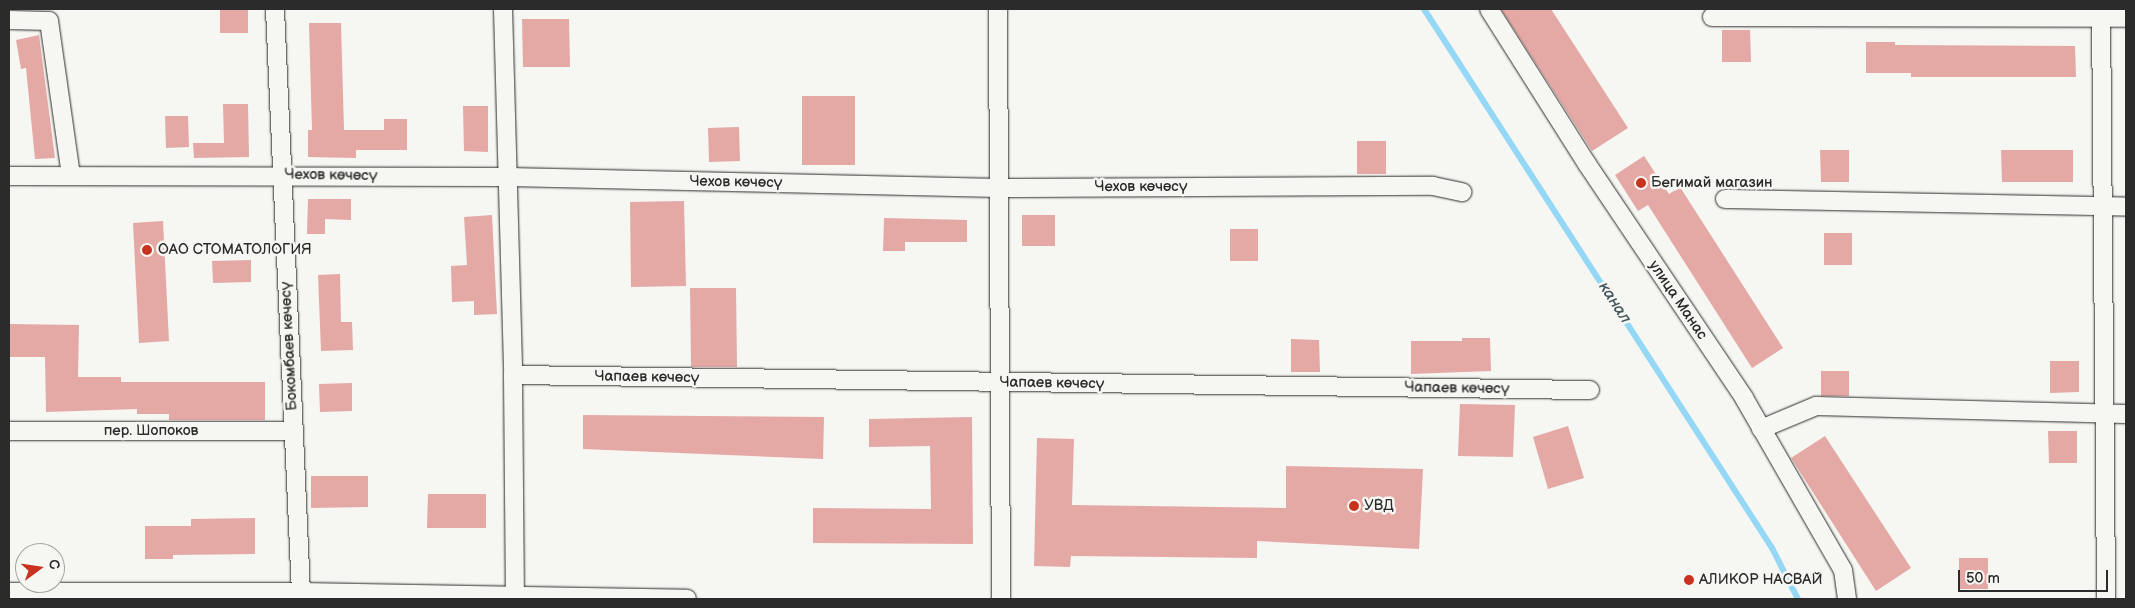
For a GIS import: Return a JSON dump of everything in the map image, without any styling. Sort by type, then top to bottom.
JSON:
[{"type":"street","name":"Бокомбаев көчөсү","points":[[275,9],[301,592]]},
{"type":"street","points":[[503,9],[509,177],[515,597]]},
{"type":"street","points":[[998,9],[1002,382],[1001,599]]},
{"type":"street","name":"улица Манас","points":[[1489,9],[1587,164],[1744,398],[1843,570],[1848,599]]},
{"type":"street","points":[[2101,14],[2106,599]]},
{"type":"street","points":[[1712,17],[2101,14],[2126,18]]},
{"type":"street","points":[[9,20],[49,21],[71,175]]},
{"type":"street","name":"Чехов көчөсү","points":[[9,176],[281,175],[509,177],[999,188],[1433,186],[1462,192]]},
{"type":"street","points":[[1725,199],[2126,207]]},
{"type":"street","name":"Чапаев көчөсү","points":[[513,376],[1590,390]]},
{"type":"street","points":[[1761,429],[1816,406],[2126,414]]},
{"type":"street","name":"пер. Шопоков","points":[[9,431],[293,431]]},
{"type":"street","points":[[9,592],[301,592],[687,599]]},
{"type":"building","points":[[220,9],[248,9],[248,33],[220,33]]},
{"type":"building","points":[[1501,9],[1551,9],[1628,128],[1592,151]]},
{"type":"building","points":[[522,19],[569,19],[570,67],[523,67]]},
{"type":"building","points":[[309,23],[341,23],[344,130],[384,130],[384,119],[407,119],[407,150],[356,150],[356,158],[308,157],[308,130],[312,130]]},
{"type":"building","points":[[1722,30],[1750,30],[1751,62],[1722,62]]},
{"type":"building","points":[[39,35],[55,158],[35,159],[26,68],[21,69],[16,40]]},
{"type":"building","points":[[1866,42],[1895,42],[1895,45],[2075,46],[2076,77],[1911,77],[1911,73],[1866,73]]},
{"type":"building","points":[[802,96],[855,96],[855,165],[802,165]]},
{"type":"building","points":[[223,104],[248,104],[249,157],[194,158],[193,143],[224,143]]},
{"type":"building","points":[[463,106],[488,106],[488,152],[464,151]]},
{"type":"building","points":[[165,116],[188,116],[189,147],[166,148]]},
{"type":"building","points":[[739,127],[740,161],[709,162],[708,128]]},
{"type":"building","points":[[1357,141],[1386,141],[1386,174],[1357,174]]},
{"type":"building","points":[[1820,150],[1849,150],[1849,182],[1821,182]]},
{"type":"building","points":[[2001,150],[2073,150],[2073,182],[2002,182]]},
{"type":"building","points":[[1644,156],[1669,194],[1680,187],[1783,348],[1752,368],[1648,205],[1638,211],[1615,175]]},
{"type":"building","points":[[308,199],[351,199],[351,220],[325,219],[325,234],[307,234]]},
{"type":"building","points":[[684,201],[686,286],[631,287],[630,202]]},
{"type":"building","points":[[492,215],[497,314],[474,315],[474,301],[452,302],[451,266],[467,265],[464,217]]},
{"type":"building","points":[[1022,215],[1055,215],[1055,246],[1022,246]]},
{"type":"building","points":[[884,218],[967,220],[967,242],[905,242],[905,251],[883,251]]},
{"type":"building","points":[[163,221],[169,341],[139,343],[133,223]]},
{"type":"building","points":[[1230,229],[1258,229],[1258,261],[1230,261]]},
{"type":"building","points":[[1824,233],[1852,233],[1852,265],[1824,265]]},
{"type":"building","points":[[251,260],[251,282],[213,283],[212,261]]},
{"type":"building","points":[[340,274],[341,322],[352,322],[353,350],[321,351],[318,275]]},
{"type":"building","points":[[690,288],[736,288],[737,367],[691,367]]},
{"type":"building","points":[[9,324],[79,325],[78,377],[121,377],[121,382],[265,382],[265,420],[169,420],[169,414],[137,414],[137,409],[46,412],[45,357],[9,357]]},
{"type":"building","points":[[1462,338],[1490,338],[1491,371],[1411,374],[1411,341],[1462,341]]},
{"type":"building","points":[[1291,339],[1319,340],[1320,372],[1291,372]]},
{"type":"building","points":[[2050,361],[2079,361],[2079,392],[2050,393]]},
{"type":"building","points":[[1821,371],[1849,371],[1849,396],[1821,396]]},
{"type":"building","points":[[352,383],[352,411],[320,412],[319,384]]},
{"type":"building","points":[[1460,404],[1515,405],[1513,457],[1458,456]]},
{"type":"building","points":[[583,415],[824,417],[823,459],[583,449]]},
{"type":"building","points":[[972,417],[973,544],[813,543],[813,508],[931,509],[930,446],[869,447],[869,419]]},
{"type":"building","points":[[1568,426],[1584,478],[1548,489],[1533,437]]},
{"type":"building","points":[[2048,431],[2077,431],[2077,463],[2049,463]]},
{"type":"building","points":[[1825,436],[1911,568],[1876,591],[1791,458]]},
{"type":"building","points":[[1037,438],[1074,439],[1072,505],[1286,508],[1286,466],[1423,469],[1419,549],[1257,541],[1257,558],[1071,556],[1070,567],[1034,566]]},
{"type":"building","points":[[311,476],[368,476],[368,507],[311,508]]},
{"type":"building","points":[[428,494],[486,494],[486,528],[427,528]]},
{"type":"building","points":[[255,518],[255,554],[173,555],[173,559],[145,559],[145,526],[191,526],[191,519]]},
{"type":"building","points":[[1959,558],[1988,558],[1988,589],[1959,589]]},
{"type":"waterway","name":"канал","points":[[1424,9],[1772,548],[1798,599]]},
{"type":"place","name":"Бегимай магазин","points":[[1641,183]]},
{"type":"place","name":"ОАО СТОМАТОЛОГИЯ","points":[[147,250]]},
{"type":"place","name":"УВД","points":[[1354,506]]},
{"type":"place","name":"АЛИКОР НАСВАЙ","points":[[1689,580]]}]
